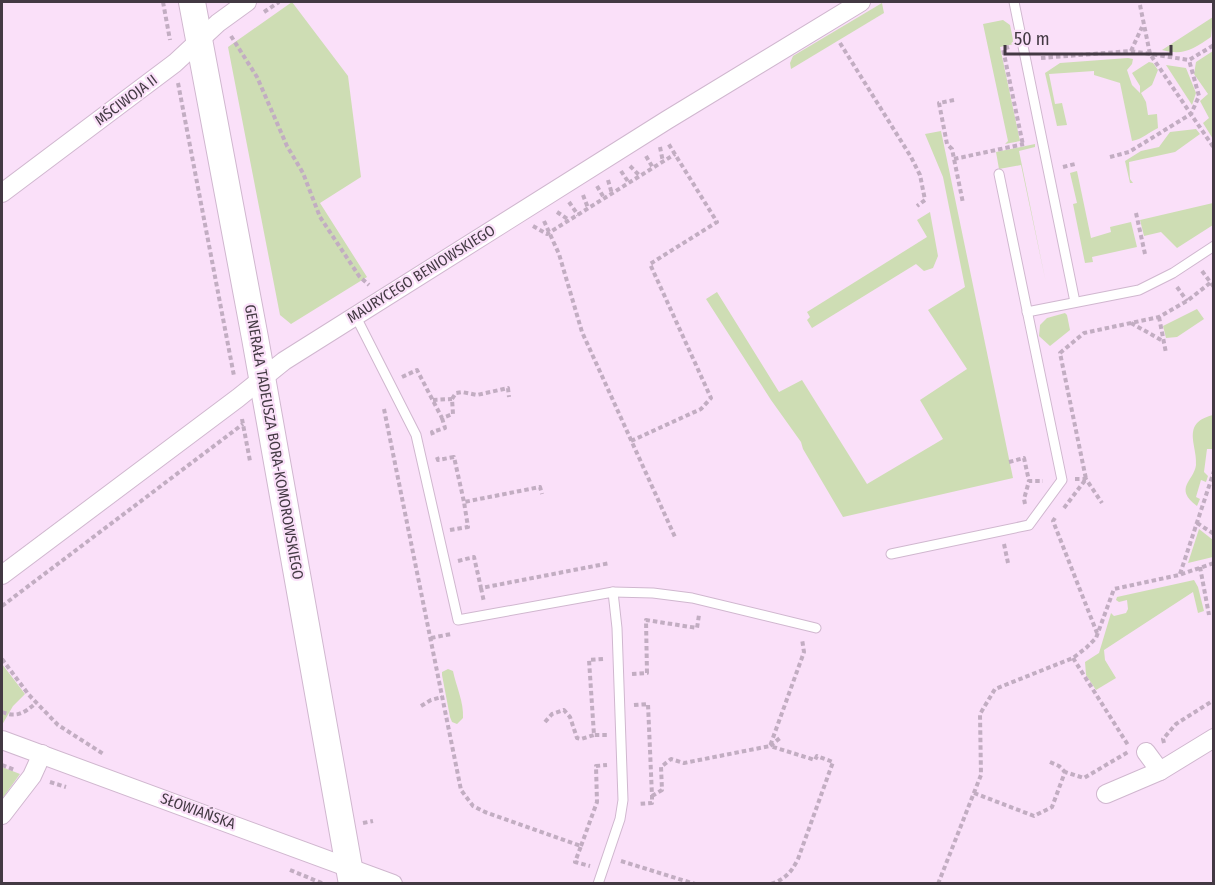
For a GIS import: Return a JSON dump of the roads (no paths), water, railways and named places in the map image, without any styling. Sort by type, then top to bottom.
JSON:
[{"type":"street","name":"GENERAŁA TADEUSZA BORA-KOMOROWSKIEGO","points":[[192,2],[263,379],[351,875]]},
{"type":"street","name":"MŚCIWOJA II","points":[[2,193],[175,63],[218,23],[247,2]]},
{"type":"street","name":"MAURYCEGO BENIOWSKIEGO","points":[[2,575],[284,361],[649,131],[861,2]]},
{"type":"street","points":[[1106,794],[1147,757],[1214,738]]},
{"type":"street","name":"SŁOWIAŃSKA","points":[[2,740],[351,875],[393,884]]},
{"type":"street","points":[[2,815],[32,776],[42,754]]},
{"type":"lane","points":[[1014,2],[1075,302]]},
{"type":"lane","points":[[891,554],[1029,525],[1062,480],[999,174]]},
{"type":"lane","points":[[1027,312],[1139,290],[1173,273],[1214,246]]},
{"type":"lane","points":[[355,315],[416,435],[458,620],[613,592],[653,593],[692,598],[816,628]]},
{"type":"lane","points":[[598,884],[620,819],[622,805],[620,674],[613,592]]}]
